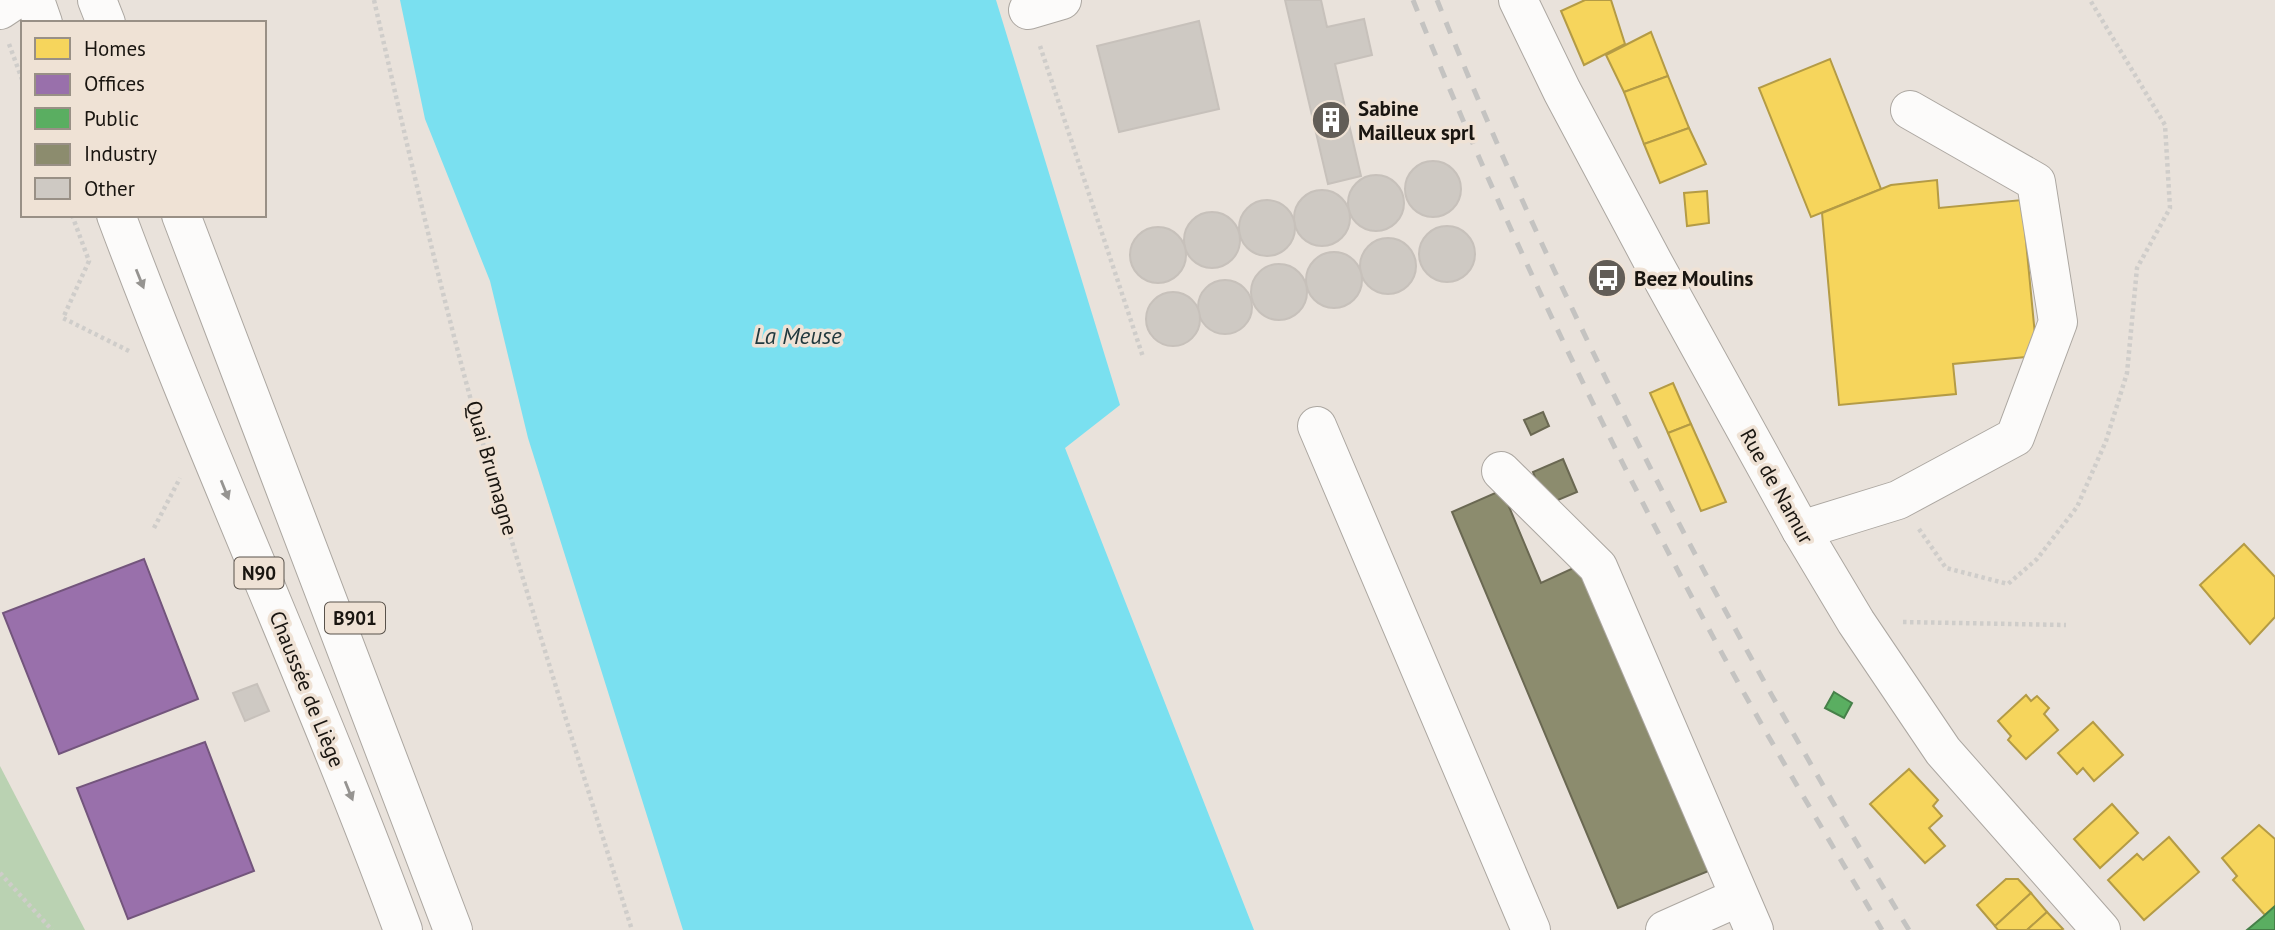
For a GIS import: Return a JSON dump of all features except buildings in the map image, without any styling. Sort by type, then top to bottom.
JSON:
[{"type":"main road","points":[[35,0],[42,21]]},
{"type":"main road","points":[[97,0],[105,21]]},
{"type":"main road","name":"Rue de Namur","points":[[1518,0],[1581,127],[1801,530],[1856,621],[1943,751],[2101,930]]},
{"type":"main road","points":[[1801,530],[1898,500],[2015,437],[2058,322],[2036,182],[1910,110]]},
{"type":"main road","name":"Chaussée de Liège","points":[[117,217],[190,405],[373,849],[403,930]]},
{"type":"main road","name":"N90","points":[[182,217],[453,930]]},
{"type":"main road","name":"B901","points":[[219,313],[392,700],[476,930]]},
{"type":"main road","points":[[1317,426],[1531,930]]},
{"type":"main road","points":[[1501,471],[1598,567],[1746,913],[1665,930]]},
{"type":"path","name":"Quai Brumagne","points":[[374,0],[416,186],[480,431],[564,717],[632,930]]},
{"type":"path","points":[[1045,5],[1143,357]]},
{"type":"path","points":[[7,14],[21,74]]},
{"type":"path","points":[[73,217],[89,261],[63,318],[132,353]]},
{"type":"path","points":[[154,528],[180,477]]},
{"type":"path","points":[[1856,621],[2066,625]]},
{"type":"path","points":[[0,873],[52,930]]},
{"type":"green space","points":[[0,766],[85,930],[0,930]]},
{"type":"water","name":"La Meuse","points":[[400,0],[996,0],[1120,405],[1065,448],[1254,930],[683,930],[528,438],[490,281],[425,119]]},
{"type":"railway","points":[[1413,0],[1482,165],[1556,328],[1635,488],[1738,682],[1882,930]]},
{"type":"railway","points":[[1437,0],[1540,240],[1654,475],[1777,705],[1909,930]]},
{"type":"place","name":"Sabine Mailleux sprl","points":[[1331,120]]},
{"type":"place","name":"Beez Moulins","points":[[1607,278]]}]
